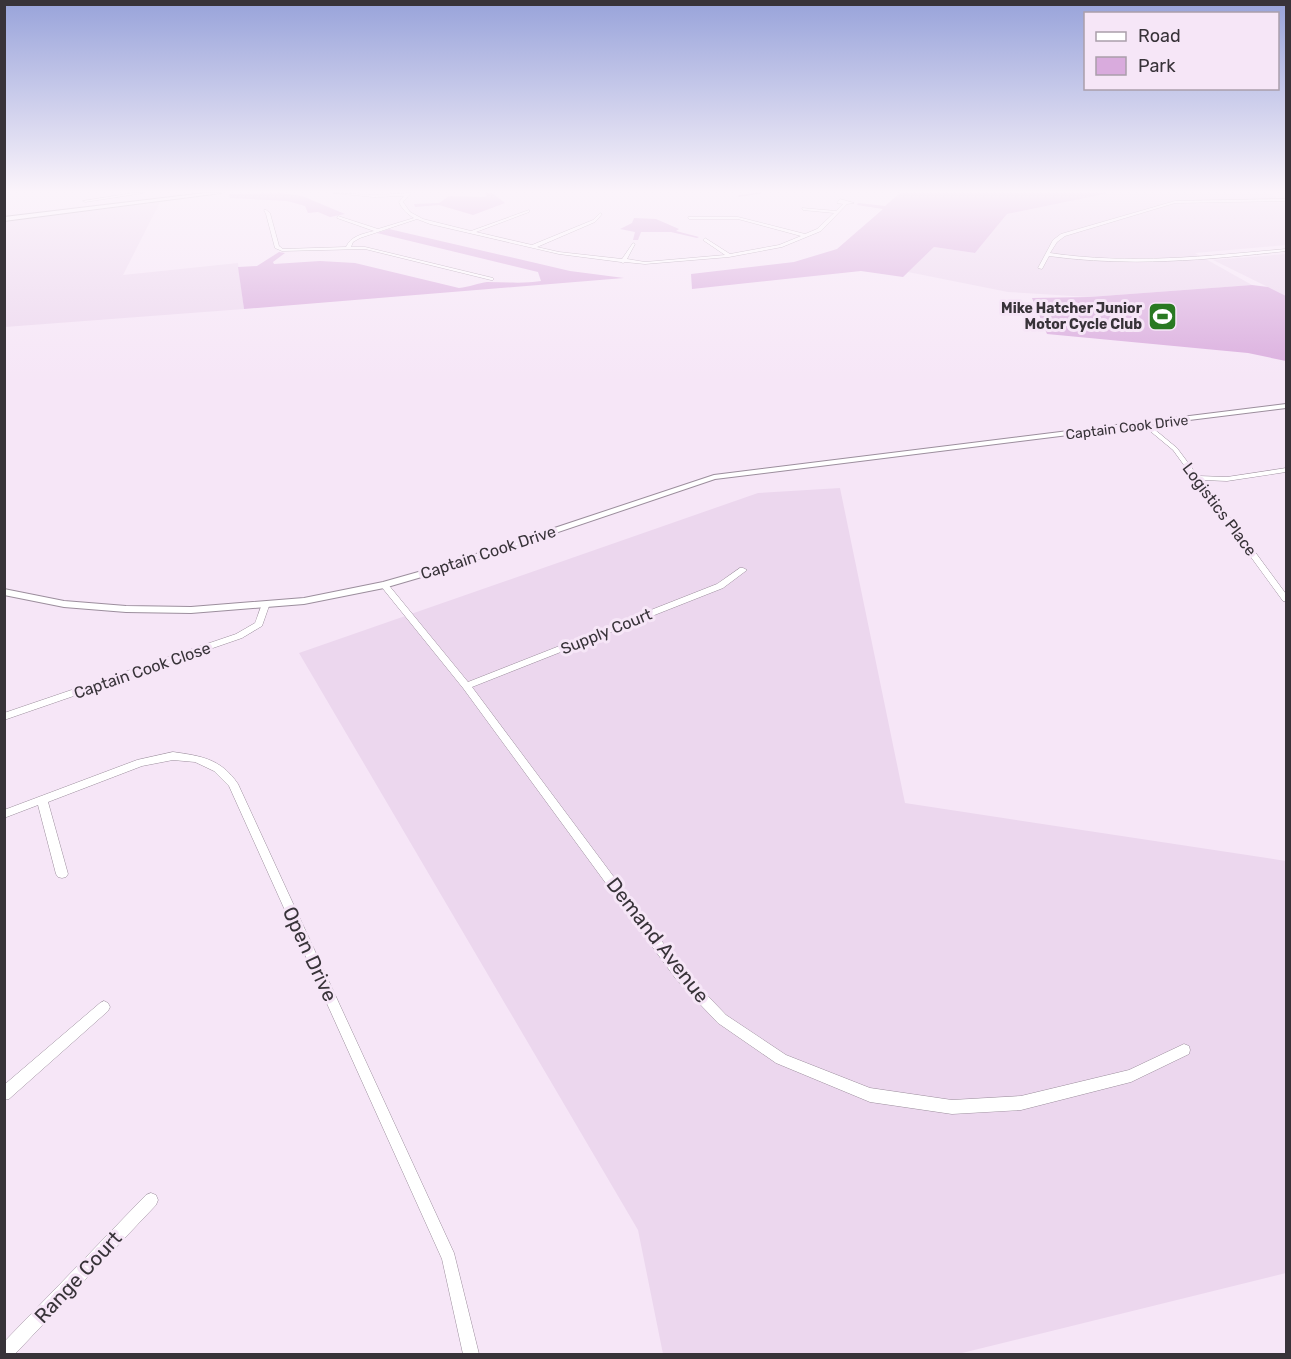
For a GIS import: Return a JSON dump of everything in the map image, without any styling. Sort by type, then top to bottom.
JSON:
[{"type":"street","points":[[403,256],[491,279]]},
{"type":"street","points":[[578,256],[623,262],[670,262],[725,256]]},
{"type":"street","points":[[623,262],[626,256]]},
{"type":"street","points":[[1040,268],[1046,256]]},
{"type":"street","points":[[1062,256],[1097,262],[1139,263],[1214,256]]},
{"type":"street","name":"Captain Cook Drive","points":[[4,592],[64,603],[126,609],[191,610],[265,606],[343,595],[384,585],[714,477],[967,446],[1027,443],[1287,408]]},
{"type":"street","name":"Logistics Place","points":[[1149,427],[1169,443],[1198,478],[1287,599]]},
{"type":"street","points":[[1198,478],[1227,479],[1287,470]]},
{"type":"street","name":"Supply Court","points":[[466,686],[720,586],[743,570]]},
{"type":"street","name":"Demand Avenue","points":[[384,585],[466,686],[680,975],[722,1019],[781,1059],[870,1095],[952,1107],[1021,1103],[1120,1079],[1131,1076],[1184,1050]]},
{"type":"street","name":"Captain Cook Close","points":[[4,717],[239,636],[260,624],[265,606]]},
{"type":"street","name":"Open Drive","points":[[4,814],[140,764],[173,756],[197,759],[218,768],[233,784],[449,1258],[471,1354]]},
{"type":"street","points":[[42,800],[62,874]]},
{"type":"street","points":[[4,1094],[104,1007]]},
{"type":"street","name":"Range Court","points":[[4,1354],[151,1200]]},
{"type":"shaded area","points":[[4,256],[132,256],[123,275],[238,263],[244,309],[5,327]]},
{"type":"shaded area","points":[[924,256],[1201,256],[1252,285],[1089,297],[1008,292],[908,272]]},
{"type":"shaded area","points":[[1286,256],[1286,296],[1213,260]]},
{"type":"shaded area","points":[[840,488],[905,803],[1286,861],[1286,1273],[958,1354],[663,1354],[638,1230],[299,653],[758,493]]},
{"type":"green space","points":[[272,256],[280,256],[273,262],[274,264],[320,261],[355,263],[459,288],[487,282],[541,281],[538,272],[474,256],[507,256],[570,271],[624,278],[244,309],[238,267],[257,266]]},
{"type":"green space","points":[[812,256],[924,256],[903,277],[861,271],[692,289],[691,274],[794,262]]},
{"type":"green space","name":"Mike Hatcher Junior Motor Cycle Club","points":[[1252,285],[1268,287],[1286,296],[1286,361],[1248,353],[1047,334],[1032,298],[1089,297]]},
{"type":"place","name":"Mike Hatcher Junior Motor Cycle Club","points":[[1163,316]]}]
